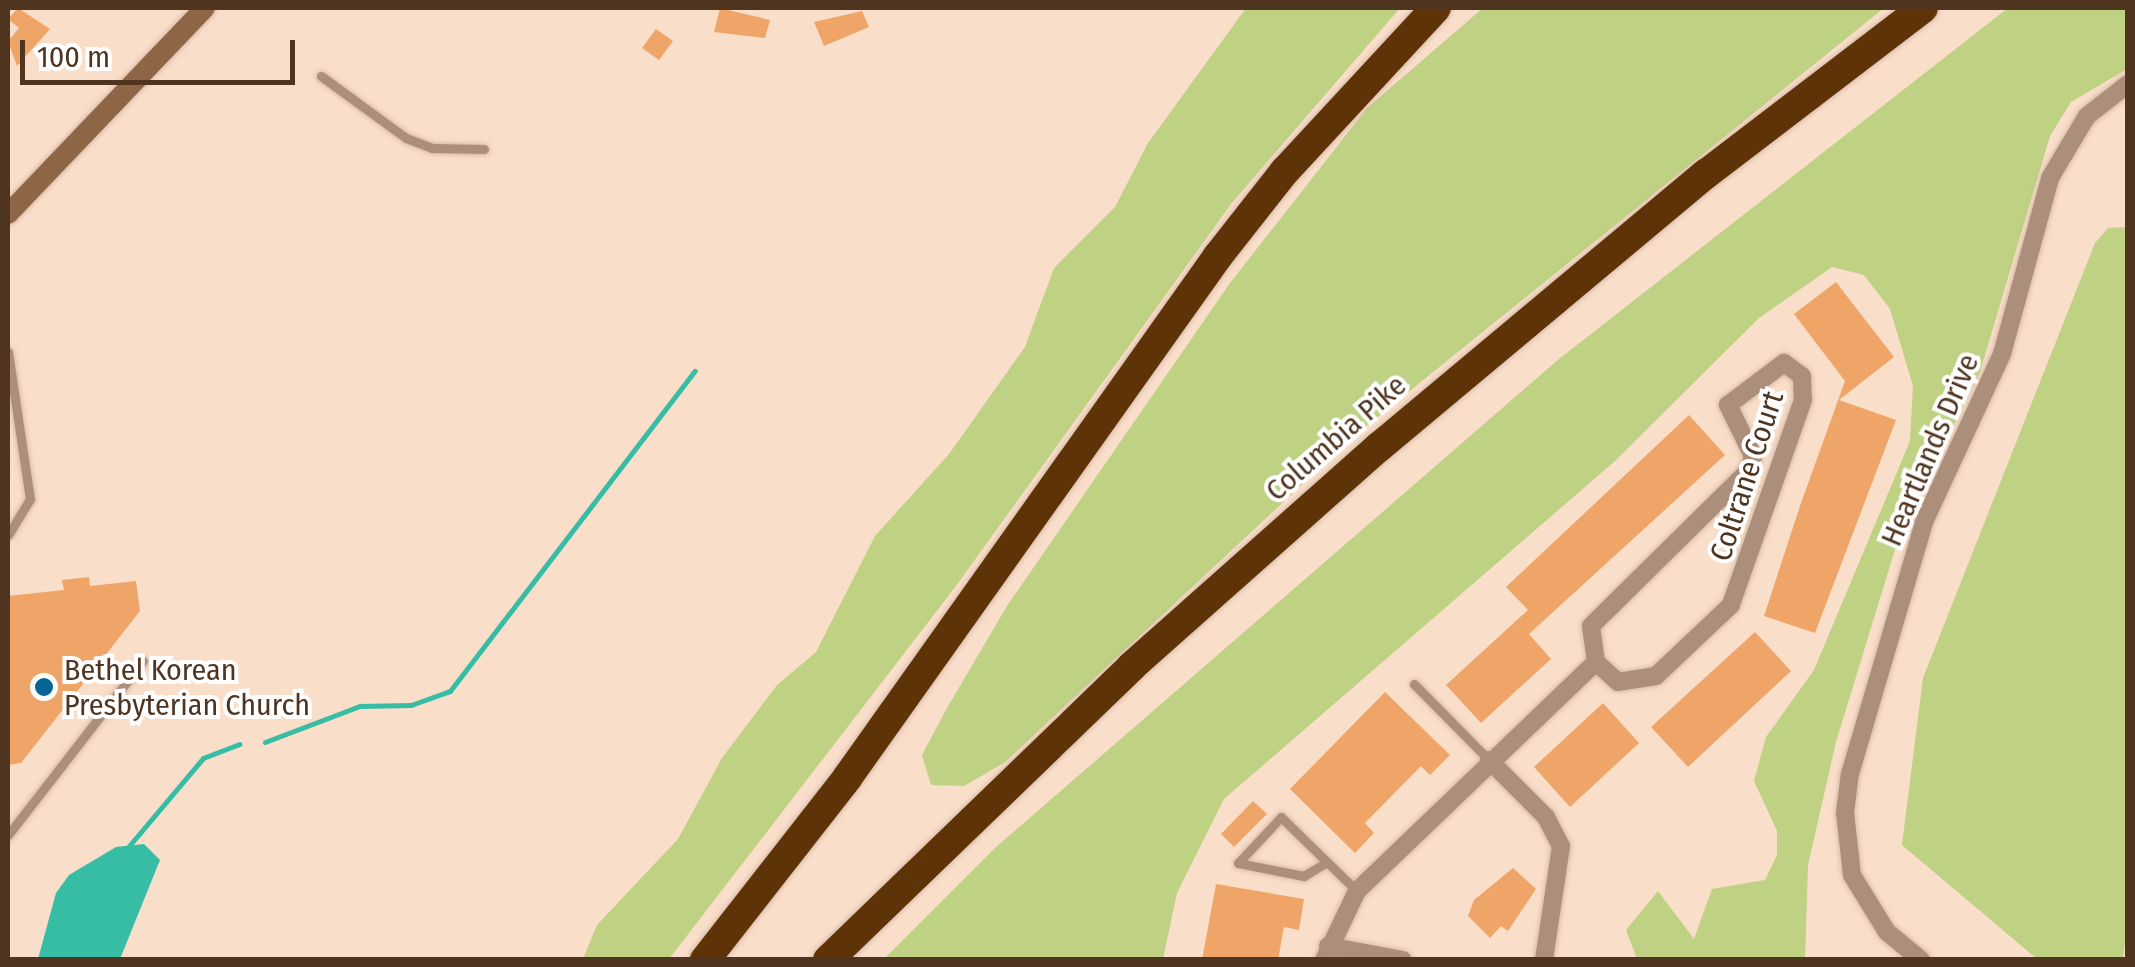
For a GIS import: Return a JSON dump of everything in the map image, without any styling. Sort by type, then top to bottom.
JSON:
[{"type":"highway","points":[[706,960],[870,746],[1218,256],[1424,8]]},
{"type":"highway","points":[[1372,71],[1436,8]]},
{"type":"highway","name":"Columbia Pike","points":[[828,960],[1132,666],[1379,446],[1630,235],[1923,8]]},
{"type":"highway","points":[[1882,39],[1933,8]]},
{"type":"street","points":[[8,214],[205,8]]},
{"type":"street","name":"Heartlands Drive","points":[[1921,960],[1887,932],[1852,875],[1845,813],[1850,774],[1924,522],[2002,354],[2050,178],[2088,116],[2128,84]]},
{"type":"street","name":"Coltrane Court","points":[[1784,363],[1805,387],[1742,580],[1720,618],[1645,683],[1618,682],[1596,662],[1589,642],[1599,613],[1738,482],[1753,456],[1728,406],[1784,363]]},
{"type":"street","points":[[1753,456],[1782,466]]},
{"type":"street","points":[[1403,960],[1326,953],[1357,891],[1489,760],[1596,662]]},
{"type":"street","points":[[1489,760],[1546,817],[1561,846],[1544,960]]},
{"type":"lane","points":[[321,76],[406,138],[432,148],[484,148]]},
{"type":"lane","points":[[8,352],[30,500],[8,535]]},
{"type":"lane","points":[[8,835],[143,661]]},
{"type":"lane","points":[[1414,684],[1489,760]]},
{"type":"lane","points":[[1327,862],[1304,876],[1238,863],[1281,817],[1357,891]]},
{"type":"green space","points":[[1246,8],[1400,8],[1231,204],[956,586],[669,959],[583,959],[597,925],[678,839],[722,758],[777,685],[816,652],[875,536],[949,454],[1025,347],[1054,268],[1115,207],[1148,143]]},
{"type":"green space","points":[[1483,8],[1884,8],[1354,436],[1004,763],[964,786],[931,785],[922,755],[1007,606],[1230,283],[1367,108]]},
{"type":"green space","points":[[2008,8],[2127,8],[2127,69],[2071,102],[2050,136],[1980,372],[1900,533],[1836,742],[1808,865],[1805,959],[1637,959],[1626,930],[1658,891],[1694,939],[1712,889],[1765,880],[1777,855],[1777,831],[1754,781],[1766,737],[1814,670],[1910,441],[1913,386],[1890,309],[1864,275],[1832,267],[1759,318],[1615,461],[1224,799],[1177,893],[1163,959],[884,959],[995,848],[1559,359]]},
{"type":"green space","points":[[2127,227],[2127,925],[2123,959],[2037,959],[1902,845],[1923,678],[2095,243],[2108,228]]},
{"type":"water","points":[[144,844],[160,860],[120,959],[38,959],[56,893],[69,875],[116,847]]},
{"type":"building","points":[[18,8],[50,29],[17,66],[8,41],[19,28],[8,19]]},
{"type":"building","points":[[720,8],[770,20],[765,38],[714,32]]},
{"type":"building","points":[[862,11],[869,27],[824,46],[814,22]]},
{"type":"building","points":[[656,29],[673,41],[659,60],[642,48]]},
{"type":"building","points":[[1836,282],[1894,357],[1839,400],[1896,420],[1815,633],[1764,616],[1845,381],[1794,314]]},
{"type":"building","points":[[1689,415],[1725,455],[1529,634],[1551,659],[1481,723],[1446,685],[1528,610],[1506,587]]},
{"type":"building","name":"Bethel Korean Presbyterian Church","points":[[89,577],[90,586],[136,581],[140,611],[21,763],[8,765],[8,596],[64,590],[62,580]]},
{"type":"building","points":[[1755,632],[1791,671],[1688,767],[1651,727]]},
{"type":"building","points":[[1385,692],[1450,755],[1430,775],[1421,766],[1365,823],[1374,833],[1355,853],[1290,789]]},
{"type":"building","points":[[1603,703],[1639,743],[1570,807],[1534,767]]},
{"type":"building","points":[[1253,801],[1267,814],[1234,847],[1221,834]]},
{"type":"building","points":[[1513,868],[1536,889],[1508,931],[1501,926],[1490,938],[1468,916],[1474,900]]},
{"type":"building","points":[[1216,884],[1304,899],[1299,930],[1284,927],[1278,960],[1202,960]]},
{"type":"waterway","points":[[265,742],[360,706],[411,705],[450,691],[695,371]]},
{"type":"waterway","points":[[129,846],[203,758],[239,744]]},
{"type":"place","name":"Bethel Korean Presbyterian Church","points":[[44,687]]}]
